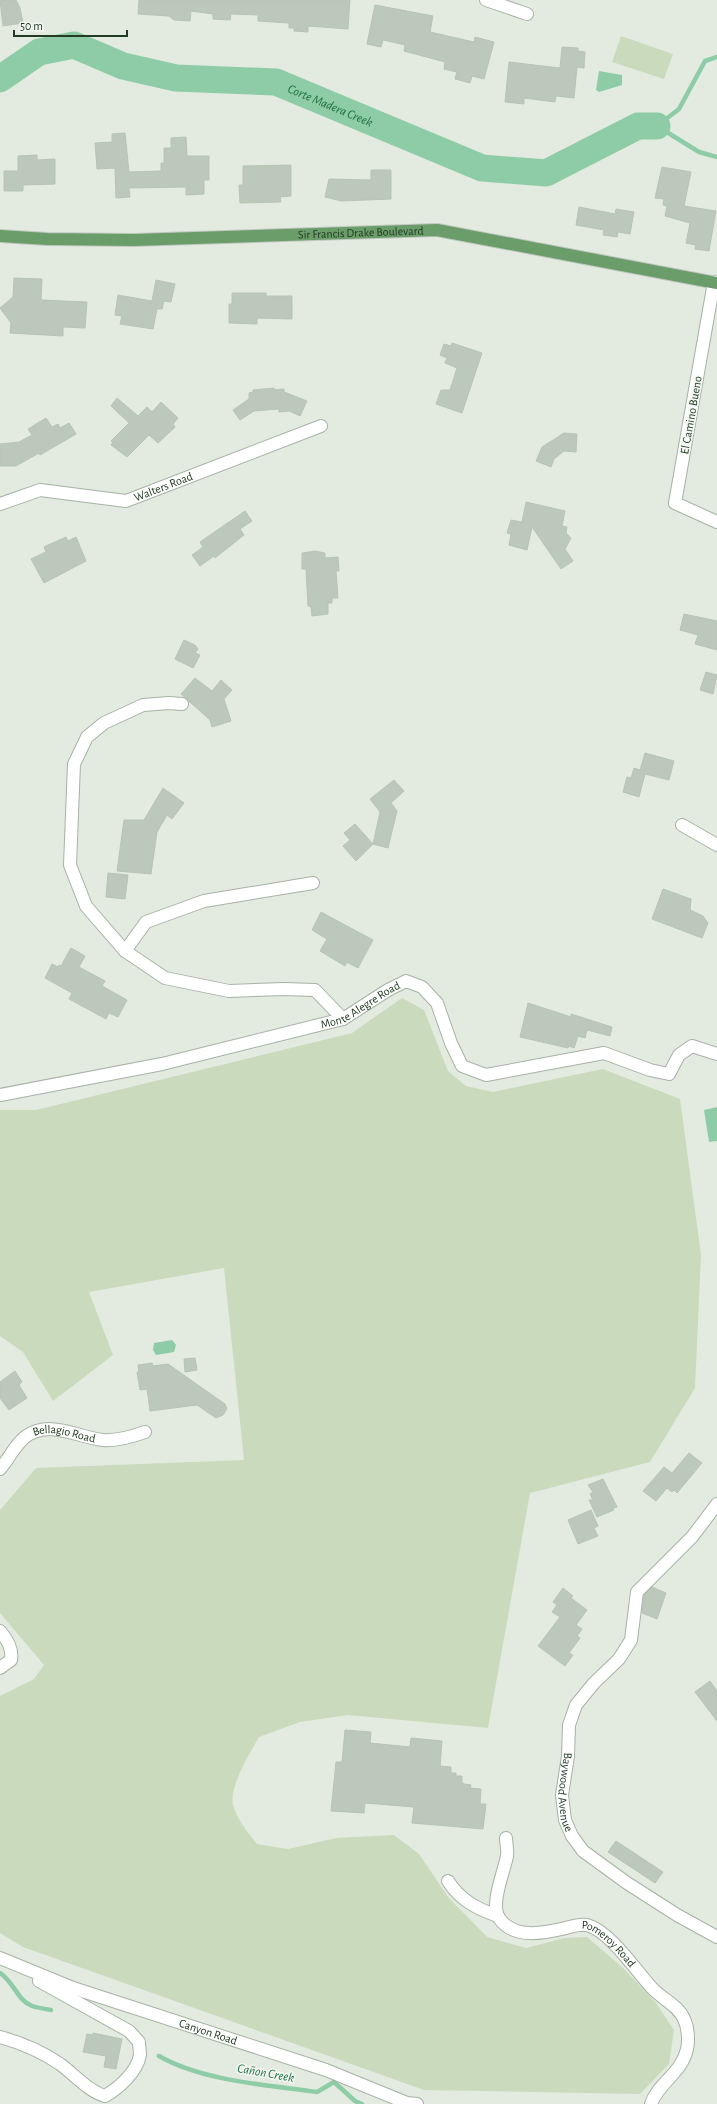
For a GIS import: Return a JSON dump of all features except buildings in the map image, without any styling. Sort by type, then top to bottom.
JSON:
[{"type":"main road","name":"Sir Francis Drake Boulevard","points":[[0,236],[47,239],[122,240],[437,230],[715,282]]},
{"type":"street","points":[[486,0],[527,14]]},
{"type":"street","name":"El Camino Bueno","points":[[715,282],[675,503],[717,522]]},
{"type":"street","name":"Walters Road","points":[[0,504],[40,490],[126,500],[321,426]]},
{"type":"street","points":[[182,704],[169,703],[144,705],[104,723],[87,737],[74,764],[70,865],[86,906],[125,951],[165,978],[229,991],[284,989],[315,990],[343,1019]]},
{"type":"street","points":[[682,826],[717,845]]},
{"type":"street","points":[[125,951],[146,922],[204,901],[312,883]]},
{"type":"street","name":"Monte Alegre Road","points":[[0,1095],[162,1064],[343,1019],[406,981],[422,987],[437,1003],[451,1043],[462,1066],[486,1075],[604,1053],[650,1070],[669,1074],[678,1055],[692,1046],[717,1054]]},
{"type":"street","name":"Bellagio Road","points":[[0,1469],[13,1450],[25,1437],[40,1430],[63,1430],[102,1440],[113,1440],[145,1432]]},
{"type":"street","name":"Baywood Avenue","points":[[717,1504],[692,1537],[637,1592],[631,1640],[619,1659],[594,1683],[576,1705],[569,1725],[568,1756],[562,1795],[565,1820],[572,1836],[583,1851],[627,1883],[677,1915],[717,1937]]},
{"type":"street","points":[[0,1631],[10,1645],[12,1654],[11,1660],[0,1668]]},
{"type":"street","points":[[498,1916],[496,1905],[507,1854],[506,1838]]},
{"type":"street","points":[[448,1881],[453,1890],[469,1904],[498,1916]]},
{"type":"street","name":"Pomeroy Road","points":[[498,1916],[505,1926],[518,1933],[534,1933],[581,1924],[590,1926],[613,1942],[652,1988],[681,2013],[687,2028],[686,2053],[672,2077],[661,2088],[651,2104]]},
{"type":"street","points":[[0,1959],[129,2031],[139,2042],[140,2056],[133,2069],[106,2100],[94,2093],[45,2054],[19,2042],[0,2037]]},
{"type":"street","name":"Canyon Road","points":[[0,1959],[73,1988],[326,2070],[407,2103],[417,2104]]},
{"type":"shaded area","points":[[621,36],[673,54],[664,79],[612,62]]},
{"type":"shaded area","points":[[599,71],[622,75],[622,85],[599,92],[596,90]]},
{"type":"shaded area","points":[[402,998],[424,1010],[448,1071],[466,1086],[493,1092],[603,1069],[680,1099],[701,1255],[695,1388],[650,1462],[530,1493],[488,1728],[348,1715],[300,1722],[259,1737],[237,1779],[234,1789],[233,1805],[240,1821],[257,1844],[288,1849],[336,1838],[394,1835],[419,1854],[448,1897],[487,1937],[526,1948],[564,1938],[587,1937],[623,1968],[656,2003],[674,2030],[669,2064],[640,2094],[424,2090],[23,1947],[0,1933],[0,1696],[34,1679],[44,1665],[0,1613],[0,1510],[36,1468],[244,1460],[224,1268],[89,1292],[113,1355],[53,1401],[23,1352],[0,1336],[0,1110],[36,1110],[352,1033]]},
{"type":"shaded area","points":[[717,1107],[717,1141],[709,1142],[704,1110]]},
{"type":"shaded area","points":[[172,1340],[176,1345],[174,1352],[156,1355],[153,1350],[154,1343]]},
{"type":"waterway","name":"Corte Madera Creek","points":[[0,79],[39,52],[74,45],[123,66],[176,78],[276,82],[482,168],[546,173],[638,126],[657,126]]},
{"type":"waterway","points":[[717,57],[705,61],[679,109],[657,126],[699,152],[717,157]]},
{"type":"waterway","name":"Cañon Creek","points":[[0,1973],[9,1981],[27,2003],[34,2007],[51,2010]]},
{"type":"waterway","name":"Cañon Creek","points":[[159,2056],[195,2071],[236,2081],[317,2092],[334,2082],[355,2101],[362,2104]]}]
